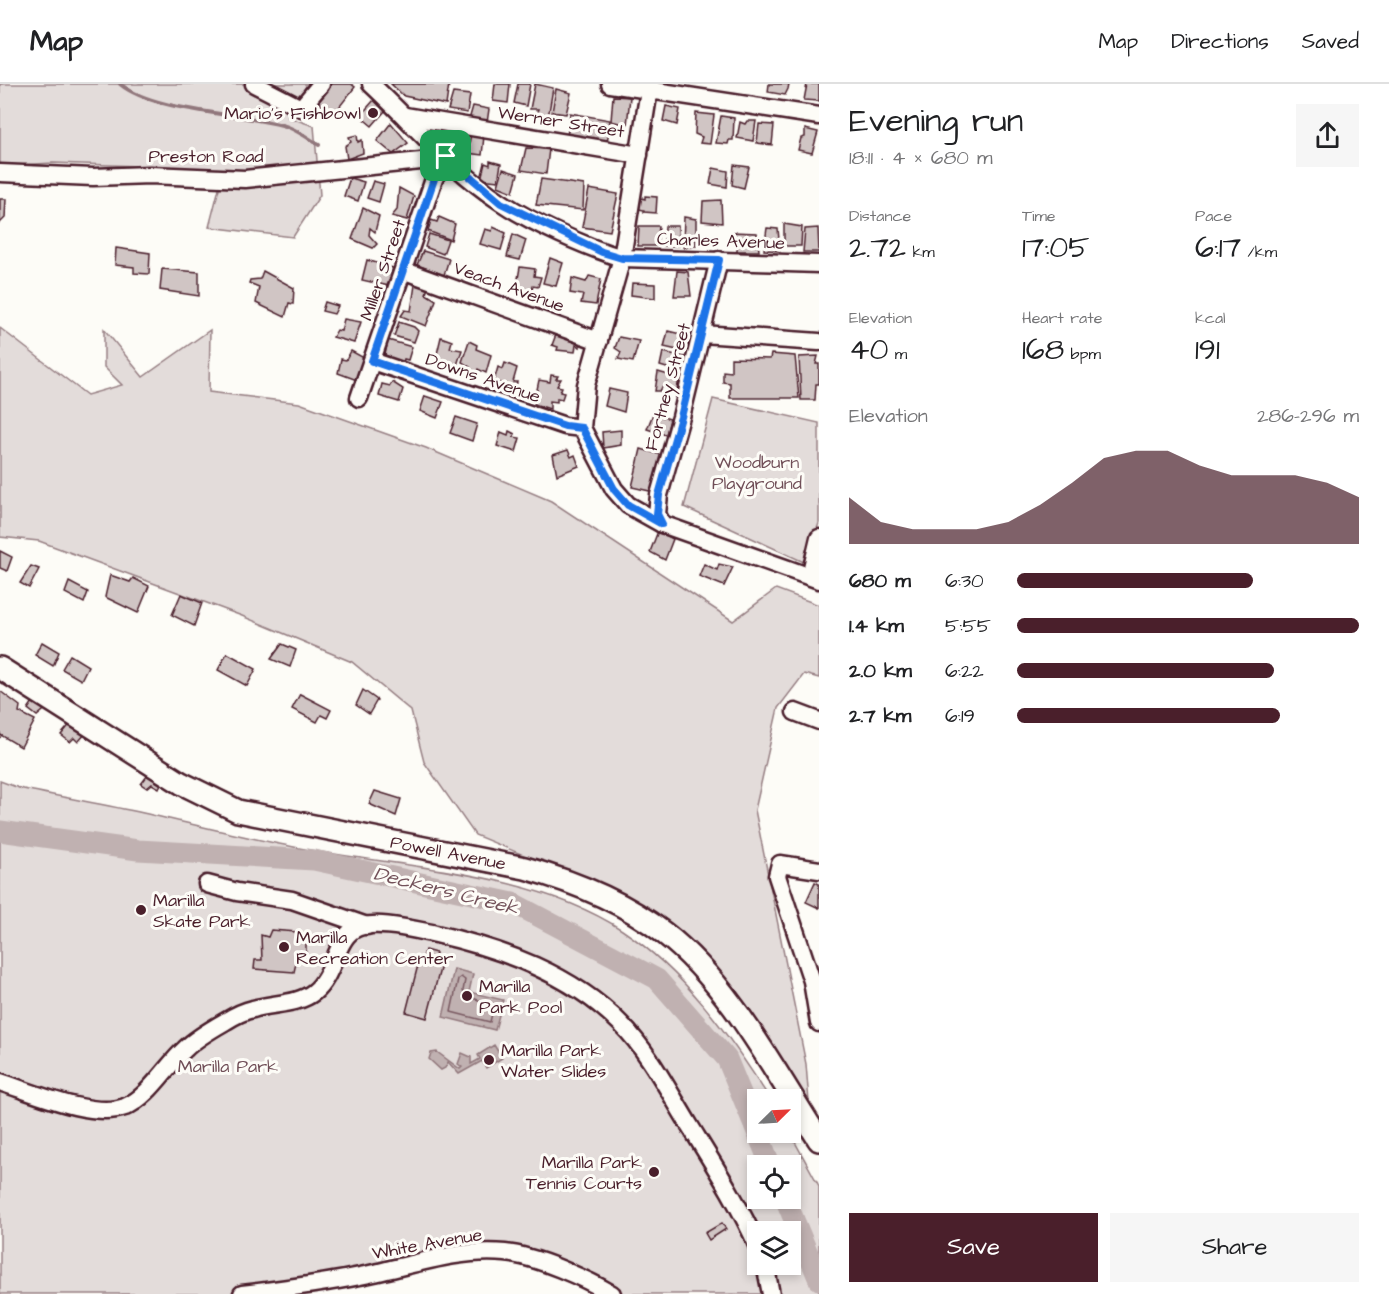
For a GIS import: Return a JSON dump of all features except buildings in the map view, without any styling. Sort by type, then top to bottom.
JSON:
[{"type":"main road","name":"Powell Avenue","points":[[0,668],[181,783],[238,812],[525,868],[565,879],[617,902],[664,933],[696,962],[725,997],[819,1140]]},
{"type":"street","points":[[254,84],[302,108],[321,84]]},
{"type":"street","name":"Charles Avenue","points":[[371,84],[446,156],[501,203],[584,245],[622,258],[819,264]]},
{"type":"street","points":[[610,84],[650,87],[819,116]]},
{"type":"street","points":[[650,87],[622,258],[586,385],[582,428],[614,489],[628,505],[662,524],[814,578],[819,538]]},
{"type":"street","name":"Werner Street","points":[[405,116],[639,155]]},
{"type":"street","name":"Preston Road","points":[[0,173],[246,179],[421,161],[446,156]]},
{"type":"street","name":"Miller Street","points":[[358,398],[405,271],[434,179],[446,156]]},
{"type":"street","name":"Fortney Street","points":[[662,524],[657,514],[659,495],[702,334],[719,260]]},
{"type":"street","name":"Veach Avenue","points":[[405,271],[599,340]]},
{"type":"street","points":[[702,334],[819,342]]},
{"type":"street","name":"Downs Avenue","points":[[372,361],[565,426],[582,428]]},
{"type":"street","points":[[795,712],[819,721]]},
{"type":"street","points":[[819,870],[780,864],[777,876],[815,982],[819,1023]]},
{"type":"street","points":[[207,884],[237,892],[292,900],[368,926]]},
{"type":"street","points":[[0,1083],[92,1110],[125,1107],[143,1094],[187,1046],[228,1020],[252,1009],[312,994],[324,984],[345,938],[354,929],[368,926],[392,926],[425,932],[497,949],[547,972],[596,1002],[621,1024],[641,1048],[722,1177],[747,1226]]},
{"type":"street","name":"White Avenue","points":[[242,1294],[360,1276],[433,1260],[491,1252],[507,1253],[539,1262],[612,1294]]},
{"type":"street","points":[[767,1275],[771,1294]]},
{"type":"green space","points":[[0,84],[307,84],[288,117],[314,126],[320,195],[293,237],[209,227],[224,169],[53,163],[0,166]]},
{"type":"green space","points":[[0,328],[87,395],[122,385],[104,367],[104,329],[143,377],[210,330],[209,392],[299,403],[426,448],[551,501],[733,621],[776,589],[819,605],[819,678],[804,674],[778,708],[755,810],[806,1064],[809,1102],[746,1004],[633,900],[475,835],[424,762],[411,711],[352,662],[242,616],[39,541],[0,537]]},
{"type":"green space","name":"Woodburn Playground","points":[[713,399],[819,423],[819,523],[806,563],[684,507]]},
{"type":"green space","name":"Marilla Park","points":[[0,781],[19,788],[294,847],[474,876],[552,896],[588,911],[622,930],[645,947],[686,985],[705,1007],[763,1089],[747,1089],[747,1143],[795,1143],[819,1186],[819,1294],[612,1294],[507,1253],[242,1294],[0,1294]]},
{"type":"water","name":"Marilla Park Pool","points":[[454,969],[473,974],[469,992],[503,1000],[495,1030],[443,1017]]},
{"type":"water","name":"Marilla Park Water Slides","points":[[494,1045],[502,1058],[486,1068],[482,1061],[459,1074],[448,1062],[441,1070],[429,1059],[431,1053],[437,1052],[460,1069],[462,1067],[458,1064],[462,1053],[471,1057],[471,1064],[480,1059],[478,1055]]},
{"type":"waterway","points":[[120,84],[154,101],[287,126],[319,145]]},
{"type":"waterway","name":"Deckers Creek","points":[[0,831],[138,850],[314,860],[513,903],[657,979],[727,1059],[766,1155]]},
{"type":"waterway","name":"Deckers Creek","points":[[790,1209],[819,1280]]},
{"type":"place","name":"Mario's Fishbowl","points":[[373,113]]},
{"type":"place","name":"Marilla Skate Park","points":[[141,910]]},
{"type":"place","name":"Marilla Recreation Center","points":[[284,947]]},
{"type":"place","name":"Marilla Park Pool","points":[[467,996]]},
{"type":"place","name":"Marilla Park Water Slides","points":[[489,1060]]},
{"type":"place","name":"Marilla Park Tennis Courts","points":[[654,1172]]},
{"type":"route","points":[[446,156],[501,203],[602,252],[622,258],[719,260],[681,417],[659,495],[657,514],[662,524],[628,505],[614,489],[582,428],[565,426],[372,361],[405,271],[434,179],[446,156]]}]
